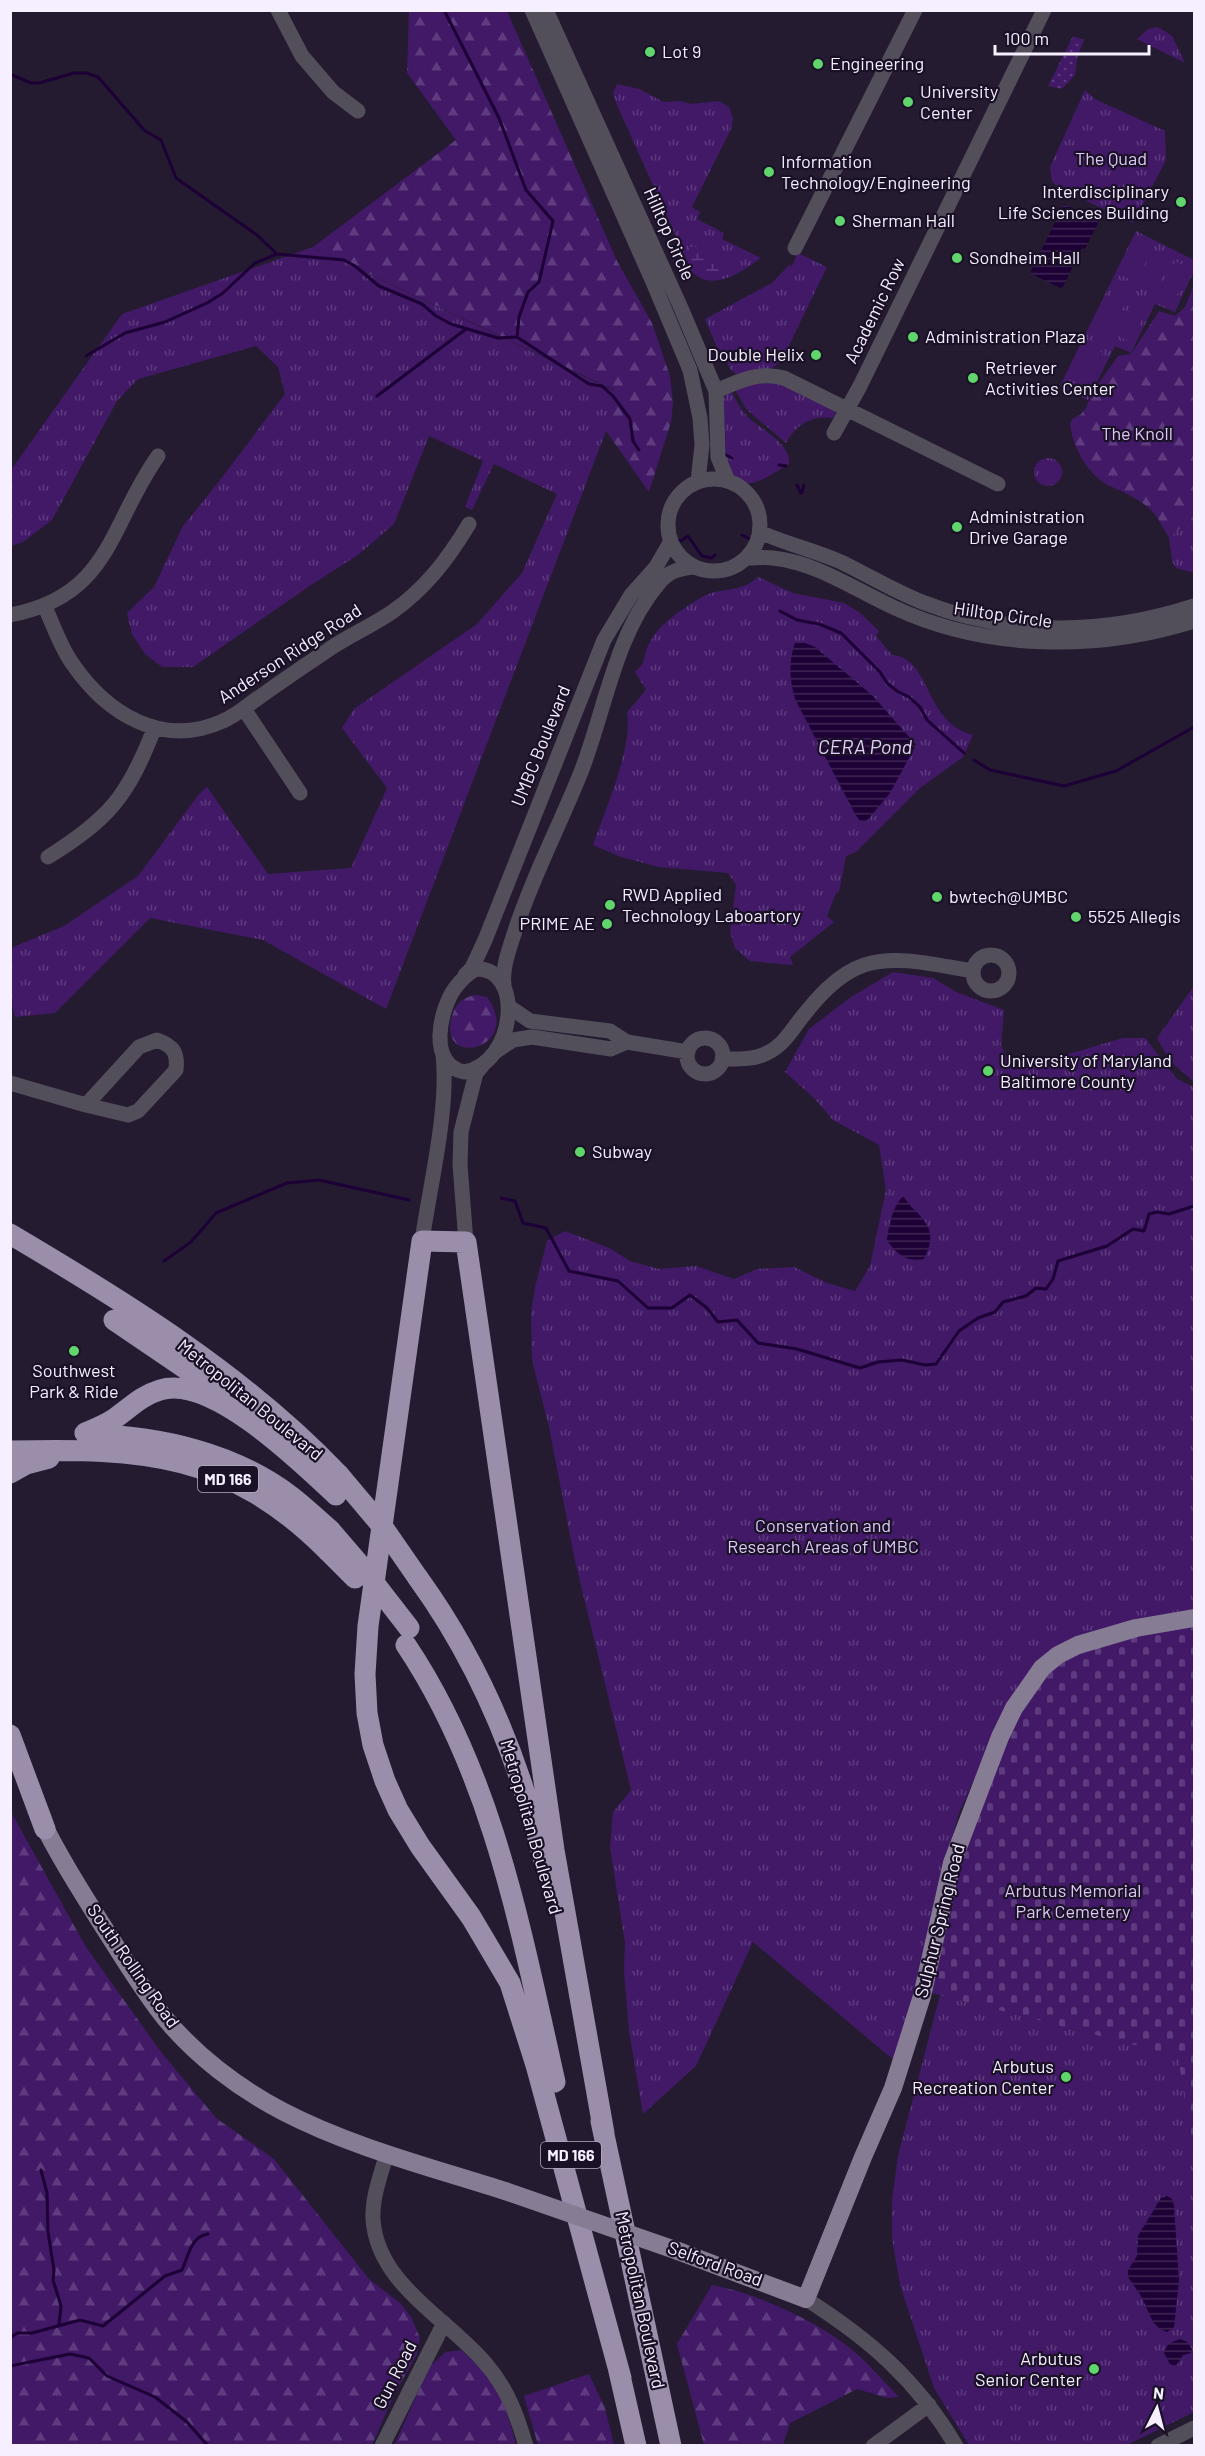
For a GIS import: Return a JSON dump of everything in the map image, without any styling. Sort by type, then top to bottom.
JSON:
[{"type":"highway","name":"Metropolitan Boulevard","points":[[10,1234],[124,1303],[176,1339],[278,1417],[314,1449],[337,1485],[382,1526],[440,1609],[483,1683],[516,1765],[538,1838],[672,2445]]},
{"type":"highway","points":[[604,2133],[554,1850],[466,1242],[422,1241],[368,1626],[365,1674],[367,1713],[373,1746],[398,1810],[420,1846],[493,1951],[510,1983],[536,2065],[621,2378]]},
{"type":"highway","points":[[114,1320],[272,1426],[309,1457],[337,1485]]},
{"type":"highway","points":[[329,1541],[283,1491],[264,1478],[225,1460],[176,1443],[85,1433],[116,1418],[125,1408],[148,1394],[164,1389],[195,1390],[228,1407],[304,1465],[337,1485]]},
{"type":"highway","name":"MD 166","points":[[10,1451],[109,1452]]},
{"type":"highway","points":[[10,1473],[44,1458],[109,1452]]},
{"type":"highway","name":"Metropolitan Boulevard","points":[[109,1452],[175,1459],[202,1467],[283,1510],[329,1541],[355,1578],[408,1636],[443,1704],[476,1782],[521,1932],[636,2445]]},
{"type":"highway","points":[[10,1735],[45,1829]]},
{"type":"main road","name":"Sulphur Spring Road","points":[[806,2299],[862,2157],[893,2088],[922,1996],[952,1863],[1000,1737],[1014,1708],[1042,1668],[1058,1655],[1078,1645],[1136,1628],[1194,1618]]},
{"type":"main road","name":"South Rolling Road","points":[[10,1760],[75,1882],[120,1954],[165,2018],[197,2051],[221,2071],[280,2110],[309,2124],[387,2153]]},
{"type":"main road","name":"Selford Road","points":[[387,2153],[678,2251],[806,2299]]},
{"type":"street","points":[[278,10],[302,56],[333,92],[358,111]]},
{"type":"street","name":"Hilltop Circle","points":[[532,10],[690,370],[700,418],[702,445],[698,481]]},
{"type":"street","name":"Hilltop Circle","points":[[546,10],[681,308],[716,391],[718,457],[728,481]]},
{"type":"street","points":[[795,248],[915,10]]},
{"type":"street","name":"Academic Row","points":[[834,433],[1044,10]]},
{"type":"street","points":[[716,391],[758,375],[774,375],[998,484]]},
{"type":"street","points":[[10,615],[44,605],[78,586],[93,571],[116,535],[144,476],[158,456]]},
{"type":"street","points":[[495,1052],[505,1030],[508,1006],[504,969],[520,913],[581,771],[623,648],[643,607],[658,583],[678,568],[721,570],[736,565],[746,558],[754,546],[759,532],[759,515],[752,498],[744,490],[728,481],[718,479],[698,481],[685,489],[672,504],[668,529],[670,541],[683,559],[695,567]]},
{"type":"street","name":"Anderson Ridge Road","points":[[44,605],[71,662],[102,699],[128,717],[154,729],[183,730],[209,727],[244,709],[343,640],[390,614],[407,601],[435,575],[452,553],[469,524]]},
{"type":"street","name":"Hilltop Circle","points":[[759,532],[833,559],[921,602],[977,620],[1005,625],[1043,629],[1111,626],[1148,619],[1194,606]]},
{"type":"street","name":"UMBC Boulevard","points":[[465,975],[472,968],[485,940],[604,640],[631,595],[656,567],[670,541]]},
{"type":"street","name":"Hilltop Circle","points":[[746,558],[773,558],[805,565],[831,575],[896,609],[928,621],[977,634],[1005,638],[1042,642],[1098,640],[1151,632],[1194,621]]},
{"type":"street","points":[[244,709],[300,793]]},
{"type":"street","points":[[48,857],[81,837],[115,804],[139,768],[154,729]]},
{"type":"street","points":[[722,1059],[752,1058],[767,1053],[784,1041],[834,982],[847,972],[866,965],[882,961],[913,962],[973,971]]},
{"type":"street","points":[[422,1241],[441,1115],[445,1072],[440,1038],[441,1018],[455,988],[465,975],[476,969],[492,972],[504,985]]},
{"type":"street","points":[[508,1006],[518,1015],[531,1021],[610,1031],[627,1042],[688,1052]]},
{"type":"street","points":[[466,1242],[460,1166],[461,1132],[476,1073],[495,1052],[513,1040],[532,1037],[611,1049],[627,1042]]},
{"type":"street","points":[[705,1038],[716,1043],[722,1053],[721,1064],[712,1072],[701,1074],[688,1063],[688,1052],[694,1042],[705,1038]]},
{"type":"street","points":[[10,1083],[123,1116],[138,1111],[176,1070],[176,1052],[170,1045],[157,1040],[147,1042],[139,1047],[86,1105]]},
{"type":"street","points":[[443,1054],[450,1065],[458,1070],[474,1070],[482,1066]]},
{"type":"street","points":[[387,2153],[374,2202],[373,2219],[379,2245],[396,2275],[471,2348],[498,2379],[511,2401],[526,2445]]},
{"type":"street","name":"Selford Road","points":[[806,2299],[855,2332],[890,2360],[929,2405],[956,2445]]},
{"type":"street","name":"Gun Road","points":[[382,2445],[444,2323]]},
{"type":"street","points":[[873,2445],[929,2405]]},
{"type":"street","points":[[1158,2445],[1194,2428]]},
{"type":"green space","points":[[409,11],[507,11],[617,261],[652,323],[670,376],[673,403],[671,422],[649,492],[606,431],[614,390],[313,247],[456,140],[407,73]]},
{"type":"green space","points":[[1158,27],[1172,36],[1185,63],[1137,39],[1148,29]]},
{"type":"green space","points":[[1073,36],[1084,40],[1077,58],[1075,75],[1062,89],[1048,86]]},
{"type":"green space","points":[[617,84],[639,89],[664,102],[680,101],[691,104],[719,101],[729,107],[733,119],[731,129],[692,207],[700,212],[697,219],[724,233],[722,239],[761,258],[728,278],[709,280],[700,278],[692,272],[617,105],[613,93]]},
{"type":"green space","name":"The Quad","points":[[1085,90],[1095,99],[1165,131],[1166,160],[1133,223],[1057,187],[1052,181],[1050,167]]},
{"type":"green space","points":[[1136,231],[1194,260],[1194,271],[1175,312],[1155,304],[1131,353],[1115,346],[1088,400],[1060,386]]},
{"type":"green space","points":[[1137,242],[1152,250],[1136,282],[1121,275]]},
{"type":"green space","points":[[313,247],[614,391],[606,431],[386,1009],[263,940],[150,918],[55,1013],[15,1017],[11,1001],[11,948],[64,926],[138,876],[199,794],[207,787],[268,874],[351,868],[387,788],[342,728],[354,709],[477,624],[522,573],[557,494],[494,464],[472,510],[465,507],[483,461],[429,436],[394,524],[358,555],[193,667],[162,667],[145,654],[132,634],[127,613],[154,587],[183,526],[285,394],[278,367],[256,346],[138,379],[117,401],[52,520],[23,542],[11,546],[11,470],[122,314]]},
{"type":"green space","points":[[690,247],[697,247],[707,259],[732,263],[733,269],[719,276],[696,272],[688,251]]},
{"type":"green space","points":[[1156,252],[1171,259],[1155,292],[1140,284]]},
{"type":"green space","points":[[798,253],[827,267],[783,358],[770,370],[737,375],[731,370],[723,354],[720,355],[705,319],[772,283],[789,265],[792,266]]},
{"type":"green space","points":[[1175,261],[1190,269],[1174,301],[1159,294]]},
{"type":"green space","name":"The Knoll","points":[[1194,285],[1194,516],[1169,538],[1157,517],[1148,507],[1104,482],[1089,469],[1075,443],[1070,424],[1073,418],[1080,415],[1086,408],[1093,391],[1118,356],[1131,354],[1159,311],[1175,316],[1185,307]]},
{"type":"green space","points":[[1112,293],[1127,300],[1111,332],[1096,325]]},
{"type":"green space","points":[[1132,302],[1147,309],[1131,342],[1116,335]]},
{"type":"green space","points":[[1088,345],[1103,353],[1087,385],[1072,378]]},
{"type":"green space","points":[[757,381],[775,381],[836,412],[833,418],[818,418],[799,426],[786,443],[746,409],[736,391]]},
{"type":"green space","points":[[731,391],[745,413],[780,443],[789,457],[789,465],[785,464],[784,467],[756,482],[742,482],[736,477],[725,455],[730,458],[730,456],[724,452],[722,399]]},
{"type":"green space","points":[[1048,458],[1058,462],[1062,472],[1058,482],[1048,486],[1038,482],[1034,472],[1038,462]]},
{"type":"green space","points":[[1194,516],[1194,573],[1176,568],[1172,561],[1169,538]]},
{"type":"green space","points":[[758,577],[793,593],[844,603],[859,612],[879,631],[876,636],[892,655],[905,659],[914,667],[945,717],[957,728],[973,735],[963,757],[920,788],[856,852],[846,856],[839,892],[836,893],[827,916],[834,922],[790,957],[792,965],[750,961],[735,948],[730,932],[736,885],[728,873],[659,867],[621,857],[593,845],[622,761],[628,727],[627,712],[646,690],[635,672],[643,663],[650,642],[668,620],[704,596],[743,586]]},
{"type":"green space","name":"Conservation and Research Areas of UMBC","points":[[893,972],[933,978],[956,992],[1004,1010],[1001,1046],[1014,1070],[1123,1038],[1145,1038],[1177,1079],[1194,1087],[1194,1612],[1000,1722],[959,1813],[935,1897],[918,1987],[895,2061],[753,1942],[696,2066],[643,2114],[629,2031],[624,1971],[625,1943],[610,1847],[613,1812],[631,1790],[575,1561],[549,1427],[532,1360],[531,1313],[535,1287],[547,1241],[565,1231],[609,1248],[630,1261],[659,1269],[696,1266],[734,1279],[757,1269],[794,1267],[827,1283],[855,1291],[870,1266],[886,1190],[879,1145],[833,1120],[814,1098],[785,1072],[809,1029],[851,997]]},
{"type":"green space","points":[[1194,986],[1194,1082],[1170,1061],[1157,1038]]},
{"type":"green space","points":[[475,995],[487,997],[496,1015],[495,1029],[488,1040],[478,1046],[466,1048],[456,1043],[450,1033],[452,1016],[460,1002]]},
{"type":"green space","name":"Arbutus Memorial Park Cemetery","points":[[1194,1624],[1194,2160],[1178,2056],[928,1992],[957,1865],[1006,1740],[1032,1689],[1059,1661],[1101,1643]]},
{"type":"green space","points":[[11,1812],[86,1947],[161,2052],[216,2118],[274,2159],[369,2279],[400,2303],[411,2317],[420,2338],[417,2354],[394,2395],[372,2445],[11,2445]]},
{"type":"green space","name":"Arbutus Recreation Center","points":[[940,1995],[1179,2056],[1194,2160],[1194,2412],[1127,2445],[969,2445],[934,2388],[900,2285],[892,2238],[892,2200],[898,2156]]},
{"type":"green space","points":[[712,2285],[764,2300],[816,2325],[867,2363],[899,2397],[887,2398],[857,2389],[790,2423],[783,2445],[704,2445],[677,2344]]},
{"type":"green space","points":[[461,2350],[483,2372],[497,2392],[508,2416],[516,2445],[394,2446],[429,2367],[446,2352]]},
{"type":"green space","points":[[589,2374],[605,2408],[614,2445],[538,2445],[524,2396]]},
{"type":"water","points":[[1064,204],[1099,221],[1085,249],[1082,248],[1062,289],[1030,273]]},
{"type":"water","name":"CERA Pond","points":[[795,643],[805,643],[815,647],[873,696],[916,745],[890,793],[866,822],[860,821],[855,814],[795,699],[790,671]]},
{"type":"water","points":[[903,1196],[929,1230],[929,1248],[924,1259],[902,1256],[887,1240],[894,1211]]},
{"type":"water","points":[[1167,2196],[1172,2199],[1174,2206],[1179,2281],[1174,2327],[1167,2332],[1153,2322],[1141,2296],[1128,2277],[1128,2270],[1137,2256],[1138,2236],[1161,2198]]},
{"type":"water","points":[[1180,2339],[1187,2342],[1192,2349],[1191,2353],[1183,2355],[1176,2366],[1170,2364],[1164,2353],[1168,2344]]},
{"type":"waterway","points":[[444,10],[499,118],[526,190],[553,221],[539,282],[528,292],[519,317],[517,337]]},
{"type":"waterway","points":[[10,74],[31,83],[39,83],[74,73],[86,73],[98,77],[145,131],[161,140],[176,178],[257,235],[277,254],[344,260],[379,286],[422,304],[436,316],[451,324],[498,338],[517,337],[589,384],[602,386],[613,396],[630,419],[633,441],[639,450]]},
{"type":"waterway","points":[[86,356],[125,333],[165,322],[207,303],[223,293],[255,263],[277,254]]},
{"type":"waterway","points":[[377,396],[466,329]]},
{"type":"waterway","points":[[724,454],[732,458]]},
{"type":"waterway","points":[[779,465],[786,466]]},
{"type":"waterway","points":[[797,485],[801,493]]},
{"type":"waterway","points":[[802,493],[804,485]]},
{"type":"waterway","points":[[742,535],[750,539]]},
{"type":"waterway","points":[[677,540],[681,541],[688,536],[702,556],[711,558],[715,555]]},
{"type":"waterway","points":[[780,611],[797,620],[819,624],[841,633],[880,672],[887,683],[909,697],[920,707],[927,720],[964,753]]},
{"type":"waterway","points":[[974,760],[990,770],[1064,786],[1116,771],[1194,727]]},
{"type":"waterway","points":[[164,1261],[191,1242],[216,1213],[287,1183],[319,1180],[409,1200]]},
{"type":"waterway","points":[[501,1198],[515,1201],[523,1223],[546,1228],[569,1271],[618,1281],[648,1308],[672,1308],[690,1295],[707,1308],[718,1322],[737,1320],[758,1343],[797,1349],[860,1368],[878,1362],[902,1360],[925,1365],[936,1364],[959,1331],[978,1318],[995,1312],[1003,1302],[1026,1296],[1036,1288],[1046,1289],[1053,1279],[1058,1261],[1107,1246],[1133,1229],[1144,1231],[1149,1214],[1157,1212],[1169,1214],[1194,1206]]},
{"type":"waterway","points":[[41,2170],[47,2193],[53,2280],[61,2306],[59,2324]]},
{"type":"waterway","points":[[10,2338],[17,2333],[32,2333],[80,2320],[103,2326],[165,2276],[182,2270],[194,2243],[208,2234]]},
{"type":"waterway","points":[[10,2366],[70,2354],[89,2358],[107,2376],[155,2397],[187,2422],[208,2446]]},
{"type":"place","name":"Lot 9","points":[[650,52]]},
{"type":"place","name":"Engineering","points":[[818,64]]},
{"type":"place","name":"University Center","points":[[908,102]]},
{"type":"place","name":"Information Technology/Engineering","points":[[769,172]]},
{"type":"place","name":"Interdisciplinary Life Sciences Building","points":[[1181,202]]},
{"type":"place","name":"Sherman Hall","points":[[840,221]]},
{"type":"place","name":"Sondheim Hall","points":[[957,258]]},
{"type":"place","name":"Administration Plaza","points":[[913,337]]},
{"type":"place","name":"Double Helix","points":[[816,355]]},
{"type":"place","name":"Retriever Activities Center","points":[[973,378]]},
{"type":"place","name":"Administration Drive Garage","points":[[957,527]]},
{"type":"place","name":"bwtech@UMBC","points":[[937,897]]},
{"type":"place","name":"RWD Applied Technology Laboartory","points":[[610,905]]},
{"type":"place","name":"5525 Allegis","points":[[1076,917]]},
{"type":"place","name":"PRIME AE","points":[[607,924]]},
{"type":"place","name":"University of Maryland Baltimore County","points":[[988,1071]]},
{"type":"place","name":"Subway","points":[[580,1152]]},
{"type":"place","name":"Southwest Park & Ride","points":[[74,1351]]},
{"type":"place","name":"Arbutus Recreation Center","points":[[1066,2077]]},
{"type":"place","name":"Arbutus Senior Center","points":[[1094,2369]]}]
